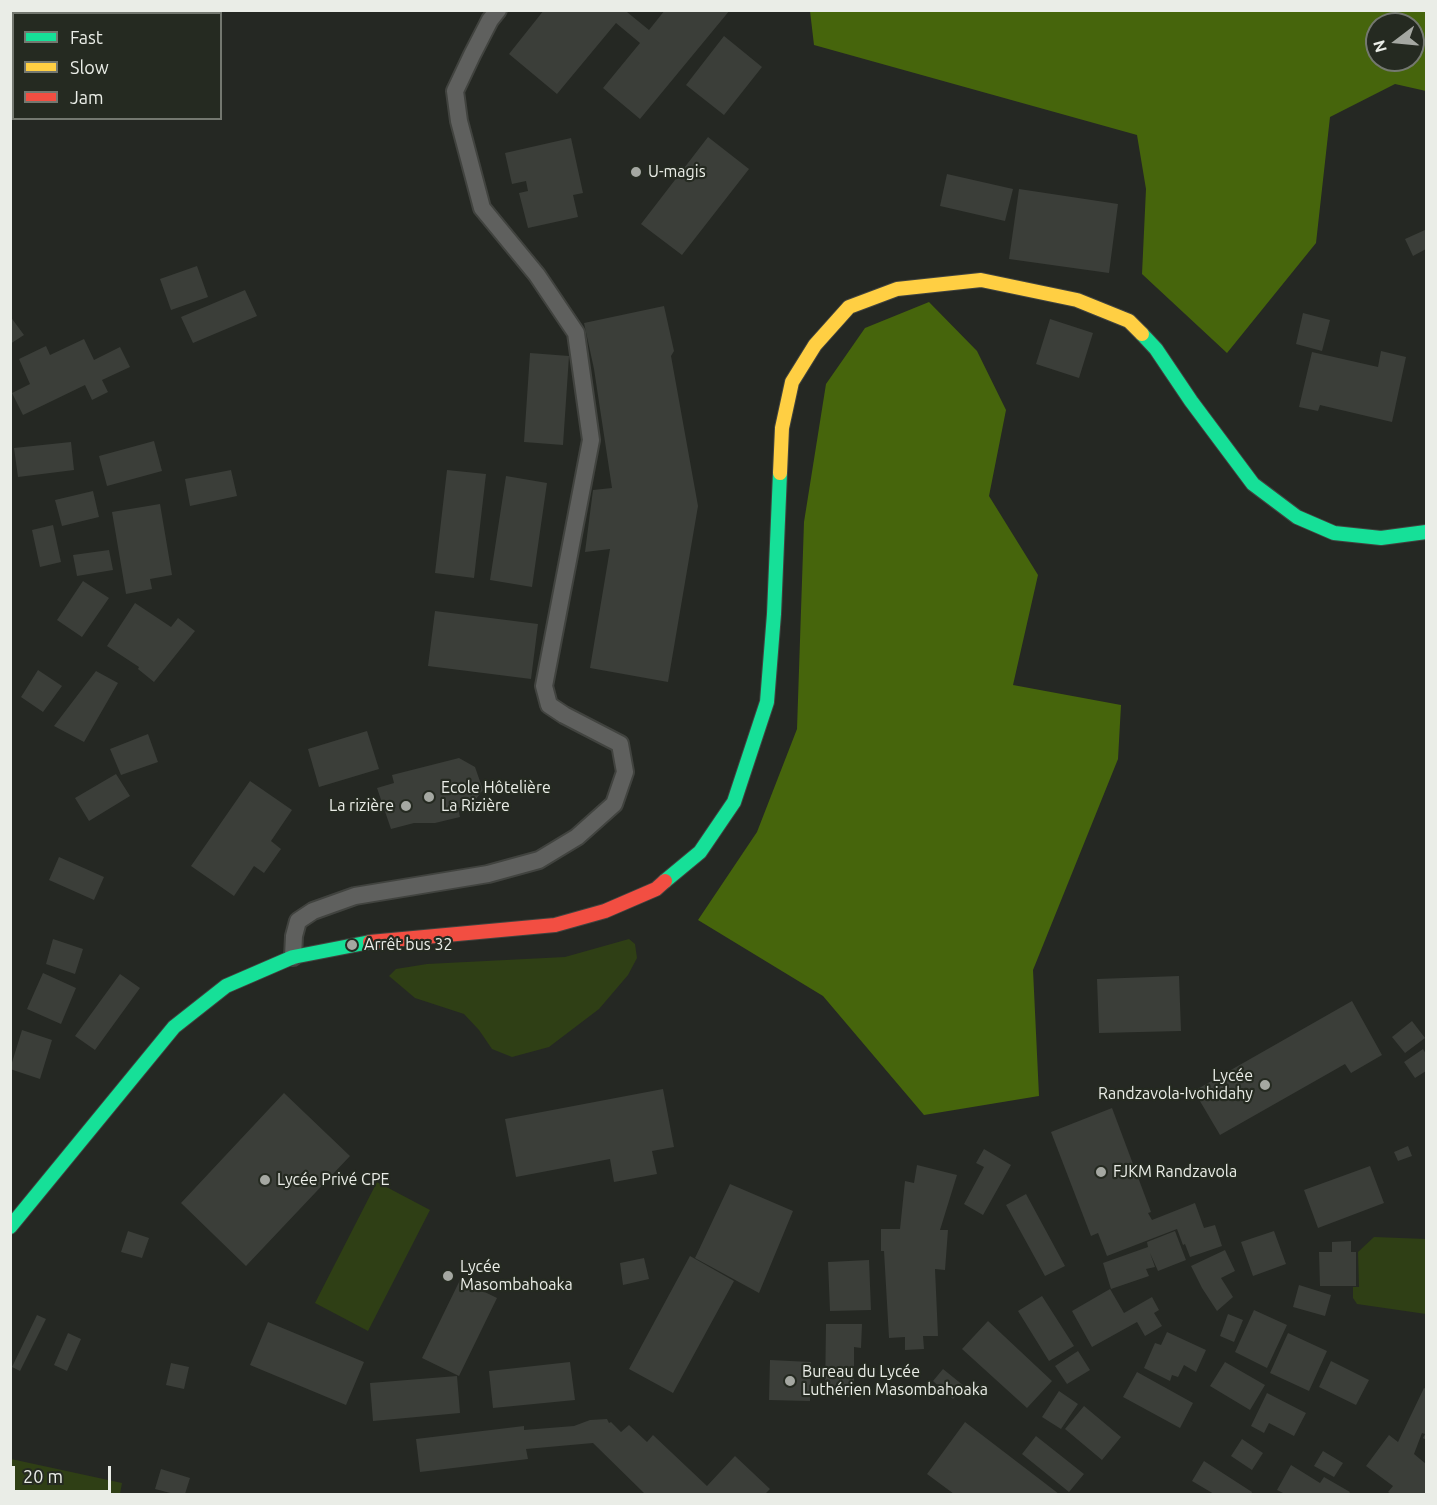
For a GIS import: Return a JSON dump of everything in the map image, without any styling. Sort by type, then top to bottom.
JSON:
[{"type":"street","points":[[10,1227],[174,1027],[226,986],[293,957],[364,943],[555,925],[605,911],[656,889],[700,852],[734,802],[767,702],[774,614],[782,428],[792,382],[815,345],[849,307],[897,289],[981,280],[1077,300],[1129,321],[1156,349],[1191,401],[1253,484],[1297,517],[1334,532],[1381,538],[1426,532]]},
{"type":"lane","points":[[293,957],[294,936],[298,921],[313,911],[356,896],[488,874],[539,860],[577,837],[614,804],[625,772],[620,744],[564,716],[549,705],[544,686],[591,440],[576,333],[537,275],[482,208],[459,121],[455,91],[490,20],[498,10]]},
{"type":"green space","points":[[810,11],[1426,11],[1426,91],[1395,84],[1330,117],[1316,243],[1227,353],[1142,274],[1146,189],[1137,135],[814,45]]},
{"type":"green space","points":[[929,302],[977,351],[1006,410],[989,496],[1038,575],[1013,685],[1121,705],[1118,759],[1033,970],[1039,1096],[924,1115],[823,996],[698,920],[757,832],[797,729],[804,522],[826,384],[865,328]]},
{"type":"green space","points":[[629,939],[635,944],[637,958],[628,975],[599,1009],[549,1047],[512,1057],[492,1049],[464,1014],[415,998],[389,976],[396,969],[427,964],[565,957]]},
{"type":"green space","points":[[377,1182],[430,1210],[368,1331],[315,1303]]},
{"type":"green space","points":[[1374,1237],[1426,1239],[1426,1314],[1357,1304],[1353,1298],[1353,1287],[1359,1287],[1358,1252]]},
{"type":"green space","points":[[11,1459],[122,1483],[120,1494],[11,1494]]},
{"type":"building","points":[[10,10],[36,10],[36,12],[12,12],[12,58],[10,58]]},
{"type":"building","points":[[544,10],[628,10],[627,12],[649,30],[665,10],[730,10],[640,119],[603,88],[640,43],[616,23],[557,94],[509,54]]},
{"type":"building","points":[[724,36],[762,67],[724,115],[686,85]]},
{"type":"building","points":[[708,137],[749,169],[682,255],[641,224]]},
{"type":"building","points":[[571,138],[583,193],[573,195],[578,217],[528,228],[519,193],[528,191],[526,181],[512,184],[505,153]]},
{"type":"building","points":[[947,174],[1013,189],[1005,221],[940,206]]},
{"type":"building","points":[[1019,189],[1118,204],[1109,273],[1009,259]]},
{"type":"building","points":[[1425,230],[1426,249],[1413,256],[1405,239]]},
{"type":"building","points":[[197,266],[208,297],[171,310],[160,279]]},
{"type":"building","points":[[245,290],[257,316],[193,343],[181,317]]},
{"type":"building","points":[[664,306],[674,351],[671,356],[698,506],[668,682],[590,668],[610,549],[585,552],[593,490],[612,488],[594,369],[584,323]]},
{"type":"building","points":[[1303,313],[1330,320],[1322,351],[1296,344]]},
{"type":"building","points":[[10,316],[24,335],[10,344]]},
{"type":"building","points":[[1050,319],[1093,333],[1079,378],[1036,364]]},
{"type":"building","points":[[84,339],[94,360],[120,347],[130,367],[102,380],[108,392],[92,400],[85,385],[23,415],[12,393],[30,384],[19,359],[46,346],[50,355]]},
{"type":"building","points":[[1381,351],[1406,357],[1392,422],[1320,405],[1318,411],[1299,407],[1312,352],[1378,367]]},
{"type":"building","points":[[530,353],[569,356],[563,445],[524,442]]},
{"type":"building","points":[[154,441],[162,471],[107,486],[99,456]]},
{"type":"building","points":[[71,442],[74,470],[18,477],[14,448]]},
{"type":"building","points":[[231,470],[237,496],[190,506],[185,479]]},
{"type":"building","points":[[447,470],[486,474],[474,578],[435,573]]},
{"type":"building","points":[[506,476],[547,483],[532,587],[490,580]]},
{"type":"building","points":[[93,491],[99,517],[62,526],[55,500]]},
{"type":"building","points":[[160,504],[172,575],[150,579],[152,589],[126,594],[112,512]]},
{"type":"building","points":[[53,525],[61,562],[40,567],[32,530]]},
{"type":"building","points":[[109,550],[113,570],[77,576],[73,555]]},
{"type":"building","points":[[83,581],[109,598],[82,637],[57,620]]},
{"type":"building","points":[[135,603],[171,627],[178,618],[195,631],[154,682],[138,669],[139,667],[107,646]]},
{"type":"building","points":[[435,611],[538,624],[531,679],[428,666]]},
{"type":"building","points":[[38,670],[62,686],[43,712],[21,697]]},
{"type":"building","points":[[96,671],[118,683],[84,742],[54,726]]},
{"type":"building","points":[[367,731],[379,769],[319,787],[308,749]]},
{"type":"building","points":[[148,734],[158,762],[121,775],[110,749]]},
{"type":"building","name":"Ecole Hôtelière La Rizière","points":[[459,758],[475,767],[483,790],[472,804],[458,808],[460,817],[435,823],[414,823],[391,829],[377,788],[394,783],[392,775]]},
{"type":"building","points":[[116,774],[130,796],[89,821],[75,798]]},
{"type":"building","points":[[250,781],[292,810],[271,841],[281,849],[264,873],[254,866],[234,896],[191,866]]},
{"type":"building","points":[[59,857],[104,877],[94,900],[49,880]]},
{"type":"building","points":[[53,939],[83,949],[75,974],[46,964]]},
{"type":"building","points":[[43,973],[76,988],[61,1024],[27,1009]]},
{"type":"building","points":[[120,974],[140,988],[95,1050],[75,1036]]},
{"type":"building","points":[[1179,976],[1181,1031],[1099,1033],[1097,979]]},
{"type":"building","points":[[1352,1001],[1382,1055],[1351,1073],[1345,1064],[1220,1135],[1194,1091]]},
{"type":"building","points":[[1412,1021],[1425,1038],[1405,1053],[1392,1037]]},
{"type":"building","points":[[22,1030],[52,1040],[40,1079],[10,1069]]},
{"type":"building","points":[[1423,1049],[1426,1054],[1426,1071],[1415,1078],[1404,1062]]},
{"type":"building","points":[[663,1089],[674,1147],[652,1151],[657,1174],[614,1182],[610,1159],[516,1177],[505,1119]]},
{"type":"building","name":"Lycée Privé CPE","points":[[284,1093],[350,1156],[246,1266],[181,1203]]},
{"type":"building","name":"FJKM Randzavola","points":[[1112,1108],[1152,1220],[1195,1203],[1204,1228],[1215,1225],[1222,1246],[1190,1257],[1177,1229],[1107,1256],[1098,1233],[1091,1236],[1051,1132]]},
{"type":"building","points":[[1408,1146],[1412,1156],[1398,1161],[1394,1152]]},
{"type":"building","points":[[984,1149],[1011,1165],[983,1215],[964,1204],[984,1167],[976,1163]]},
{"type":"building","points":[[917,1165],[957,1175],[940,1230],[948,1230],[945,1270],[935,1269],[938,1336],[923,1336],[924,1349],[905,1350],[905,1337],[889,1338],[881,1229],[900,1229],[905,1181],[914,1183]]},
{"type":"building","points":[[1370,1166],[1384,1203],[1318,1228],[1304,1190]]},
{"type":"building","points":[[730,1184],[793,1211],[759,1293],[695,1258]]},
{"type":"building","points":[[1026,1194],[1065,1266],[1045,1276],[1006,1205]]},
{"type":"building","points":[[128,1231],[149,1238],[142,1258],[121,1252]]},
{"type":"building","points":[[1175,1231],[1186,1260],[1158,1271],[1150,1253],[1155,1267],[1146,1269],[1149,1276],[1111,1289],[1103,1263],[1148,1247],[1147,1242]]},
{"type":"building","points":[[1274,1231],[1286,1264],[1253,1276],[1241,1242]]},
{"type":"building","points":[[1351,1241],[1351,1252],[1356,1252],[1356,1286],[1320,1286],[1319,1252],[1332,1252],[1332,1242]]},
{"type":"building","points":[[1225,1250],[1235,1271],[1221,1278],[1233,1297],[1217,1311],[1191,1266]]},
{"type":"building","points":[[690,1256],[734,1281],[673,1393],[629,1369]]},
{"type":"building","points":[[644,1258],[649,1279],[623,1285],[620,1263]]},
{"type":"building","points":[[869,1260],[871,1310],[830,1311],[828,1262]]},
{"type":"building","points":[[460,1280],[497,1298],[459,1376],[422,1358]]},
{"type":"building","points":[[1299,1285],[1331,1295],[1325,1316],[1293,1307]]},
{"type":"building","points":[[1110,1289],[1124,1313],[1152,1297],[1159,1310],[1154,1313],[1162,1326],[1145,1336],[1137,1322],[1092,1347],[1072,1311]]},
{"type":"building","points":[[1042,1296],[1074,1346],[1049,1361],[1018,1311]]},
{"type":"building","points":[[1254,1310],[1287,1325],[1267,1368],[1235,1352]]},
{"type":"building","points":[[1228,1314],[1243,1320],[1234,1342],[1220,1336]]},
{"type":"building","points":[[37,1315],[46,1319],[20,1371],[12,1367]]},
{"type":"building","points":[[988,1321],[1052,1381],[1027,1408],[962,1349]]},
{"type":"building","points":[[268,1322],[364,1362],[346,1405],[250,1365]]},
{"type":"building","points":[[826,1324],[862,1324],[861,1348],[854,1347],[854,1397],[825,1396]]},
{"type":"building","points":[[1167,1332],[1206,1350],[1196,1372],[1184,1365],[1178,1377],[1172,1375],[1170,1381],[1144,1368],[1155,1343],[1161,1345]]},
{"type":"building","points":[[68,1333],[81,1339],[67,1371],[54,1365]]},
{"type":"building","points":[[1288,1333],[1327,1351],[1309,1391],[1270,1373]]},
{"type":"building","points":[[1078,1351],[1090,1370],[1067,1384],[1055,1366]]},
{"type":"building","name":"Bureau du Lycée Luthérien Masombahoaka","points":[[770,1360],[811,1362],[810,1401],[769,1400]]},
{"type":"building","points":[[1331,1361],[1369,1380],[1356,1405],[1319,1387]]},
{"type":"building","points":[[570,1362],[575,1400],[493,1408],[489,1371]]},
{"type":"building","points":[[1225,1362],[1265,1385],[1250,1410],[1210,1386]]},
{"type":"building","points":[[171,1363],[189,1367],[184,1389],[166,1385]]},
{"type":"building","points":[[943,1369],[964,1386],[953,1399],[933,1381]]},
{"type":"building","points":[[1137,1372],[1193,1403],[1180,1428],[1123,1397]]},
{"type":"building","points":[[457,1376],[460,1413],[373,1421],[370,1383]]},
{"type":"building","points":[[1424,1388],[1426,1389],[1426,1440],[1423,1438],[1425,1434],[1422,1433],[1414,1454],[1426,1464],[1426,1494],[1391,1494],[1388,1492],[1393,1486],[1366,1466],[1389,1435],[1398,1442]]},
{"type":"building","points":[[1059,1391],[1078,1404],[1061,1429],[1042,1417]]},
{"type":"building","points":[[1267,1393],[1306,1413],[1294,1436],[1269,1423],[1264,1433],[1251,1426]]},
{"type":"building","points":[[1084,1406],[1121,1437],[1102,1460],[1065,1429]]},
{"type":"building","points":[[607,1419],[621,1432],[629,1425],[647,1442],[653,1435],[707,1486],[735,1456],[770,1489],[765,1494],[645,1494],[593,1443],[526,1449],[528,1459],[420,1472],[416,1439],[524,1426],[524,1430],[574,1426],[590,1420]]},
{"type":"building","points":[[965,1422],[1059,1494],[954,1494],[927,1474]]},
{"type":"building","points":[[1036,1436],[1084,1474],[1069,1492],[1022,1454]]},
{"type":"building","points":[[1242,1439],[1263,1453],[1252,1470],[1231,1456]]},
{"type":"building","points":[[1323,1451],[1343,1463],[1334,1477],[1314,1466]]},
{"type":"building","points":[[1204,1461],[1252,1492],[1251,1494],[1214,1494],[1192,1481]]},
{"type":"building","points":[[1291,1465],[1320,1483],[1324,1477],[1350,1492],[1349,1494],[1285,1494],[1277,1490]]},
{"type":"building","points":[[161,1469],[190,1478],[185,1494],[174,1494],[155,1489]]},
{"type":"traffic: fast","points":[[1142,334],[1156,349],[1191,401],[1253,484],[1297,517],[1334,533],[1381,538],[1426,532]]},
{"type":"traffic: fast","points":[[665,881],[700,852],[734,802],[767,702],[774,614],[780,473]]},
{"type":"traffic: fast","points":[[10,1227],[174,1027],[226,986],[293,957],[370,942]]},
{"type":"traffic: slow","points":[[780,473],[782,428],[792,382],[815,345],[849,307],[897,289],[981,280],[1077,300],[1129,321],[1142,334]]},
{"type":"traffic: jam","points":[[370,942],[555,925],[605,911],[656,889],[665,881]]},
{"type":"place","name":"U-magis","points":[[636,172]]},
{"type":"place","name":"Ecole Hôtelière La Rizière","points":[[429,797]]},
{"type":"place","name":"La rizière","points":[[406,806]]},
{"type":"place","name":"Arrêt bus 32","points":[[352,945]]},
{"type":"place","name":"Lycée Randzavola-Ivohidahy","points":[[1265,1085]]},
{"type":"place","name":"FJKM Randzavola","points":[[1101,1172]]},
{"type":"place","name":"Lycée Privé CPE","points":[[265,1180]]},
{"type":"place","name":"Lycée Masombahoaka","points":[[448,1276]]},
{"type":"place","name":"Bureau du Lycée Luthérien Masombahoaka","points":[[790,1381]]}]
